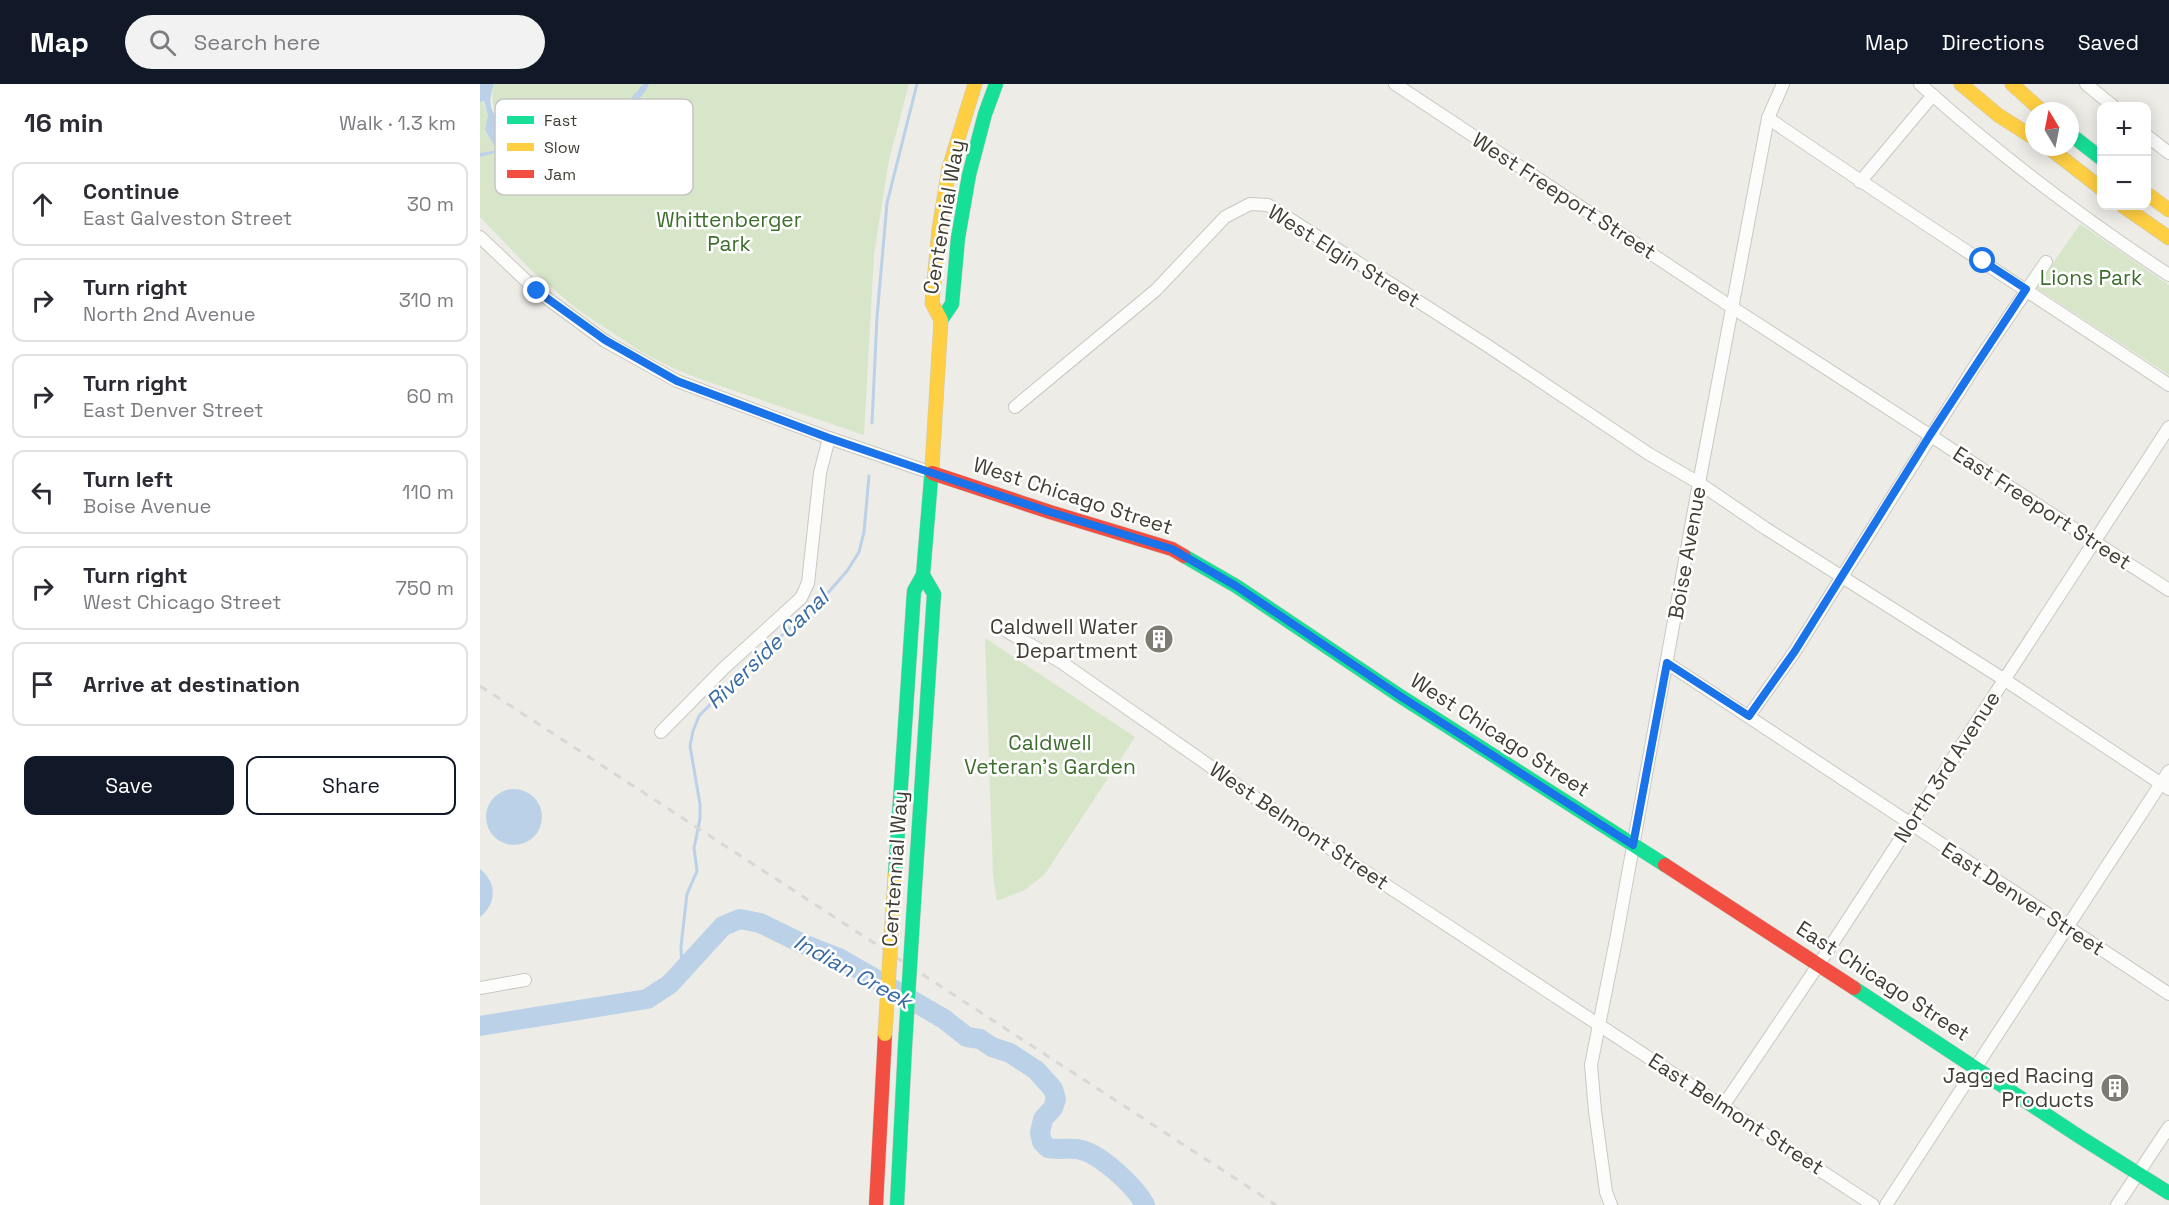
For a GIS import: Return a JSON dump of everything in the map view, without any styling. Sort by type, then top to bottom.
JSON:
[{"type":"main road","name":"Centennial Way","points":[[941,320],[932,303],[939,229],[949,168],[975,84]]},
{"type":"main road","name":"Centennial Way","points":[[876,1205],[914,591],[924,575],[941,320],[952,304],[958,238],[969,175],[985,114],[996,84]]},
{"type":"main road","points":[[1961,84],[1998,115],[2025,131]]},
{"type":"main road","points":[[1980,84],[2025,127]]},
{"type":"main road","points":[[2012,84],[2032,102]]},
{"type":"main road","points":[[2079,141],[2098,156]]},
{"type":"main road","points":[[2060,156],[2097,185]]},
{"type":"main road","points":[[2151,197],[2169,210]]},
{"type":"main road","points":[[2129,210],[2169,238]]},
{"type":"main road","name":"West Chicago Street","points":[[932,473],[1172,549],[1236,586],[1410,702],[1633,845]]},
{"type":"main road","name":"Centennial Way","points":[[897,1205],[934,594],[924,575]]},
{"type":"main road","name":"East Chicago Street","points":[[1633,845],[2169,1192]]},
{"type":"street","name":"West Freeport Street","points":[[1395,84],[1733,308]]},
{"type":"street","name":"Boise Avenue","points":[[1611,1205],[1606,1192],[1591,1065],[1768,118],[1783,84]]},
{"type":"street","points":[[1920,84],[2032,179],[2102,231],[2169,275]]},
{"type":"street","points":[[2086,84],[2108,102]]},
{"type":"street","points":[[1860,182],[1933,96]]},
{"type":"street","points":[[1768,118],[1860,182],[2169,385]]},
{"type":"street","points":[[2151,139],[2169,153]]},
{"type":"street","name":"West Elgin Street","points":[[1015,407],[1156,290],[1225,217],[1250,204],[1268,205],[1488,346],[1649,454],[1699,483],[2005,680],[2165,786]]},
{"type":"street","name":"West Chicago Street","points":[[480,237],[537,291],[605,340],[677,381],[829,438],[932,473]]},
{"type":"street","points":[[1749,716],[1795,651],[1930,435],[2046,262]]},
{"type":"street","name":"East Freeport Street","points":[[1733,308],[2169,590]]},
{"type":"street","name":"North 3rd Avenue","points":[[1723,1106],[1819,964],[2169,427]]},
{"type":"street","points":[[661,732],[723,668],[801,598],[808,583],[820,473],[829,438]]},
{"type":"street","name":"West Belmont Street","points":[[1001,628],[1061,663],[1290,822],[1598,1024]]},
{"type":"street","name":"East Denver Street","points":[[1667,663],[2169,994]]},
{"type":"street","points":[[1886,1205],[2067,928],[2165,786],[2169,771]]},
{"type":"street","points":[[480,988],[525,981]]},
{"type":"street","name":"East Belmont Street","points":[[1598,1024],[1874,1205]]},
{"type":"street","points":[[2117,1205],[2169,1126]]},
{"type":"green space","points":[[494,84],[643,84],[630,99],[495,99],[495,108],[493,104]]},
{"type":"green space","name":"Whittenberger Park","points":[[649,84],[909,84],[889,160],[874,254],[864,435],[703,380],[643,353],[577,309],[532,271],[480,217],[480,157],[495,153],[495,195],[693,195],[693,99],[636,99]]},
{"type":"green space","points":[[483,101],[488,115],[485,130],[495,150],[480,153],[480,102]]},
{"type":"green space","name":"Lions Park","points":[[2080,224],[2169,285],[2169,375],[2036,288]]},
{"type":"green space","name":"Caldwell Veteran's Garden","points":[[985,638],[1135,737],[1045,874],[1025,890],[997,901],[993,876]]},
{"type":"water","points":[[480,84],[494,84],[491,105],[495,115],[495,147],[485,130],[488,115],[484,101],[480,102]]},
{"type":"water","points":[[643,84],[649,84],[639,99],[630,99]]},
{"type":"water","points":[[495,150],[495,153],[480,157],[480,153]]},
{"type":"water","points":[[508,789],[520,789],[530,793],[538,801],[542,817],[538,833],[530,841],[520,845],[508,845],[498,841],[490,833],[486,823],[486,811],[490,801],[498,793]]},
{"type":"water","points":[[480,869],[490,880],[493,893],[490,906],[480,917]]},
{"type":"waterway","name":"Riverside Canal","points":[[872,423],[877,317],[887,203],[917,84]]},
{"type":"waterway","name":"Riverside Canal","points":[[682,969],[681,946],[687,894],[697,871],[694,848],[700,819],[700,804],[690,746],[693,731],[699,716],[740,674],[826,595],[847,571],[859,552],[864,532],[869,476]]},
{"type":"waterway","name":"Indian Creek","points":[[480,1026],[647,999],[670,984],[723,926],[740,919],[760,923],[839,958],[944,1019],[967,1037],[980,1039],[992,1047],[1010,1053],[1036,1070],[1053,1089],[1056,1099],[1053,1108],[1043,1119],[1040,1133],[1042,1142],[1048,1148],[1077,1149],[1096,1156],[1116,1171],[1145,1205]]},
{"type":"railway","points":[[480,686],[1276,1205]]},
{"type":"traffic: fast","points":[[941,320],[952,304],[958,238],[969,175],[985,114],[996,84]]},
{"type":"traffic: fast","points":[[2079,141],[2098,156]]},
{"type":"traffic: fast","points":[[895,875],[914,591],[923,575],[932,467]]},
{"type":"traffic: fast","points":[[1184,556],[1236,586],[1400,696],[1665,865]]},
{"type":"traffic: fast","points":[[915,886],[934,594],[923,575]]},
{"type":"traffic: fast","points":[[905,1046],[915,886]]},
{"type":"traffic: fast","points":[[1854,988],[2169,1193]]},
{"type":"traffic: fast","points":[[897,1205],[905,1046]]},
{"type":"traffic: slow","points":[[932,467],[941,320],[932,303],[939,229],[949,168],[975,84]]},
{"type":"traffic: slow","points":[[1961,84],[1998,115],[2025,132]]},
{"type":"traffic: slow","points":[[2012,84],[2032,102]]},
{"type":"traffic: slow","points":[[2060,156],[2097,185]]},
{"type":"traffic: slow","points":[[2151,197],[2169,210]]},
{"type":"traffic: slow","points":[[2129,210],[2169,238]]},
{"type":"traffic: slow","points":[[885,1034],[895,875]]},
{"type":"traffic: jam","points":[[932,473],[1172,549],[1184,556]]},
{"type":"traffic: jam","points":[[1665,865],[1854,988]]},
{"type":"traffic: jam","points":[[876,1205],[885,1034]]},
{"type":"place","name":"Caldwell Water Department","points":[[1159,639]]},
{"type":"place","name":"Jagged Racing Products","points":[[2115,1088]]},
{"type":"route","points":[[537,291],[605,340],[677,381],[829,438],[932,473],[1172,549],[1236,586],[1400,696],[1633,845],[1667,663],[1749,716],[1795,651],[1930,435],[2026,289],[1983,261]]}]
